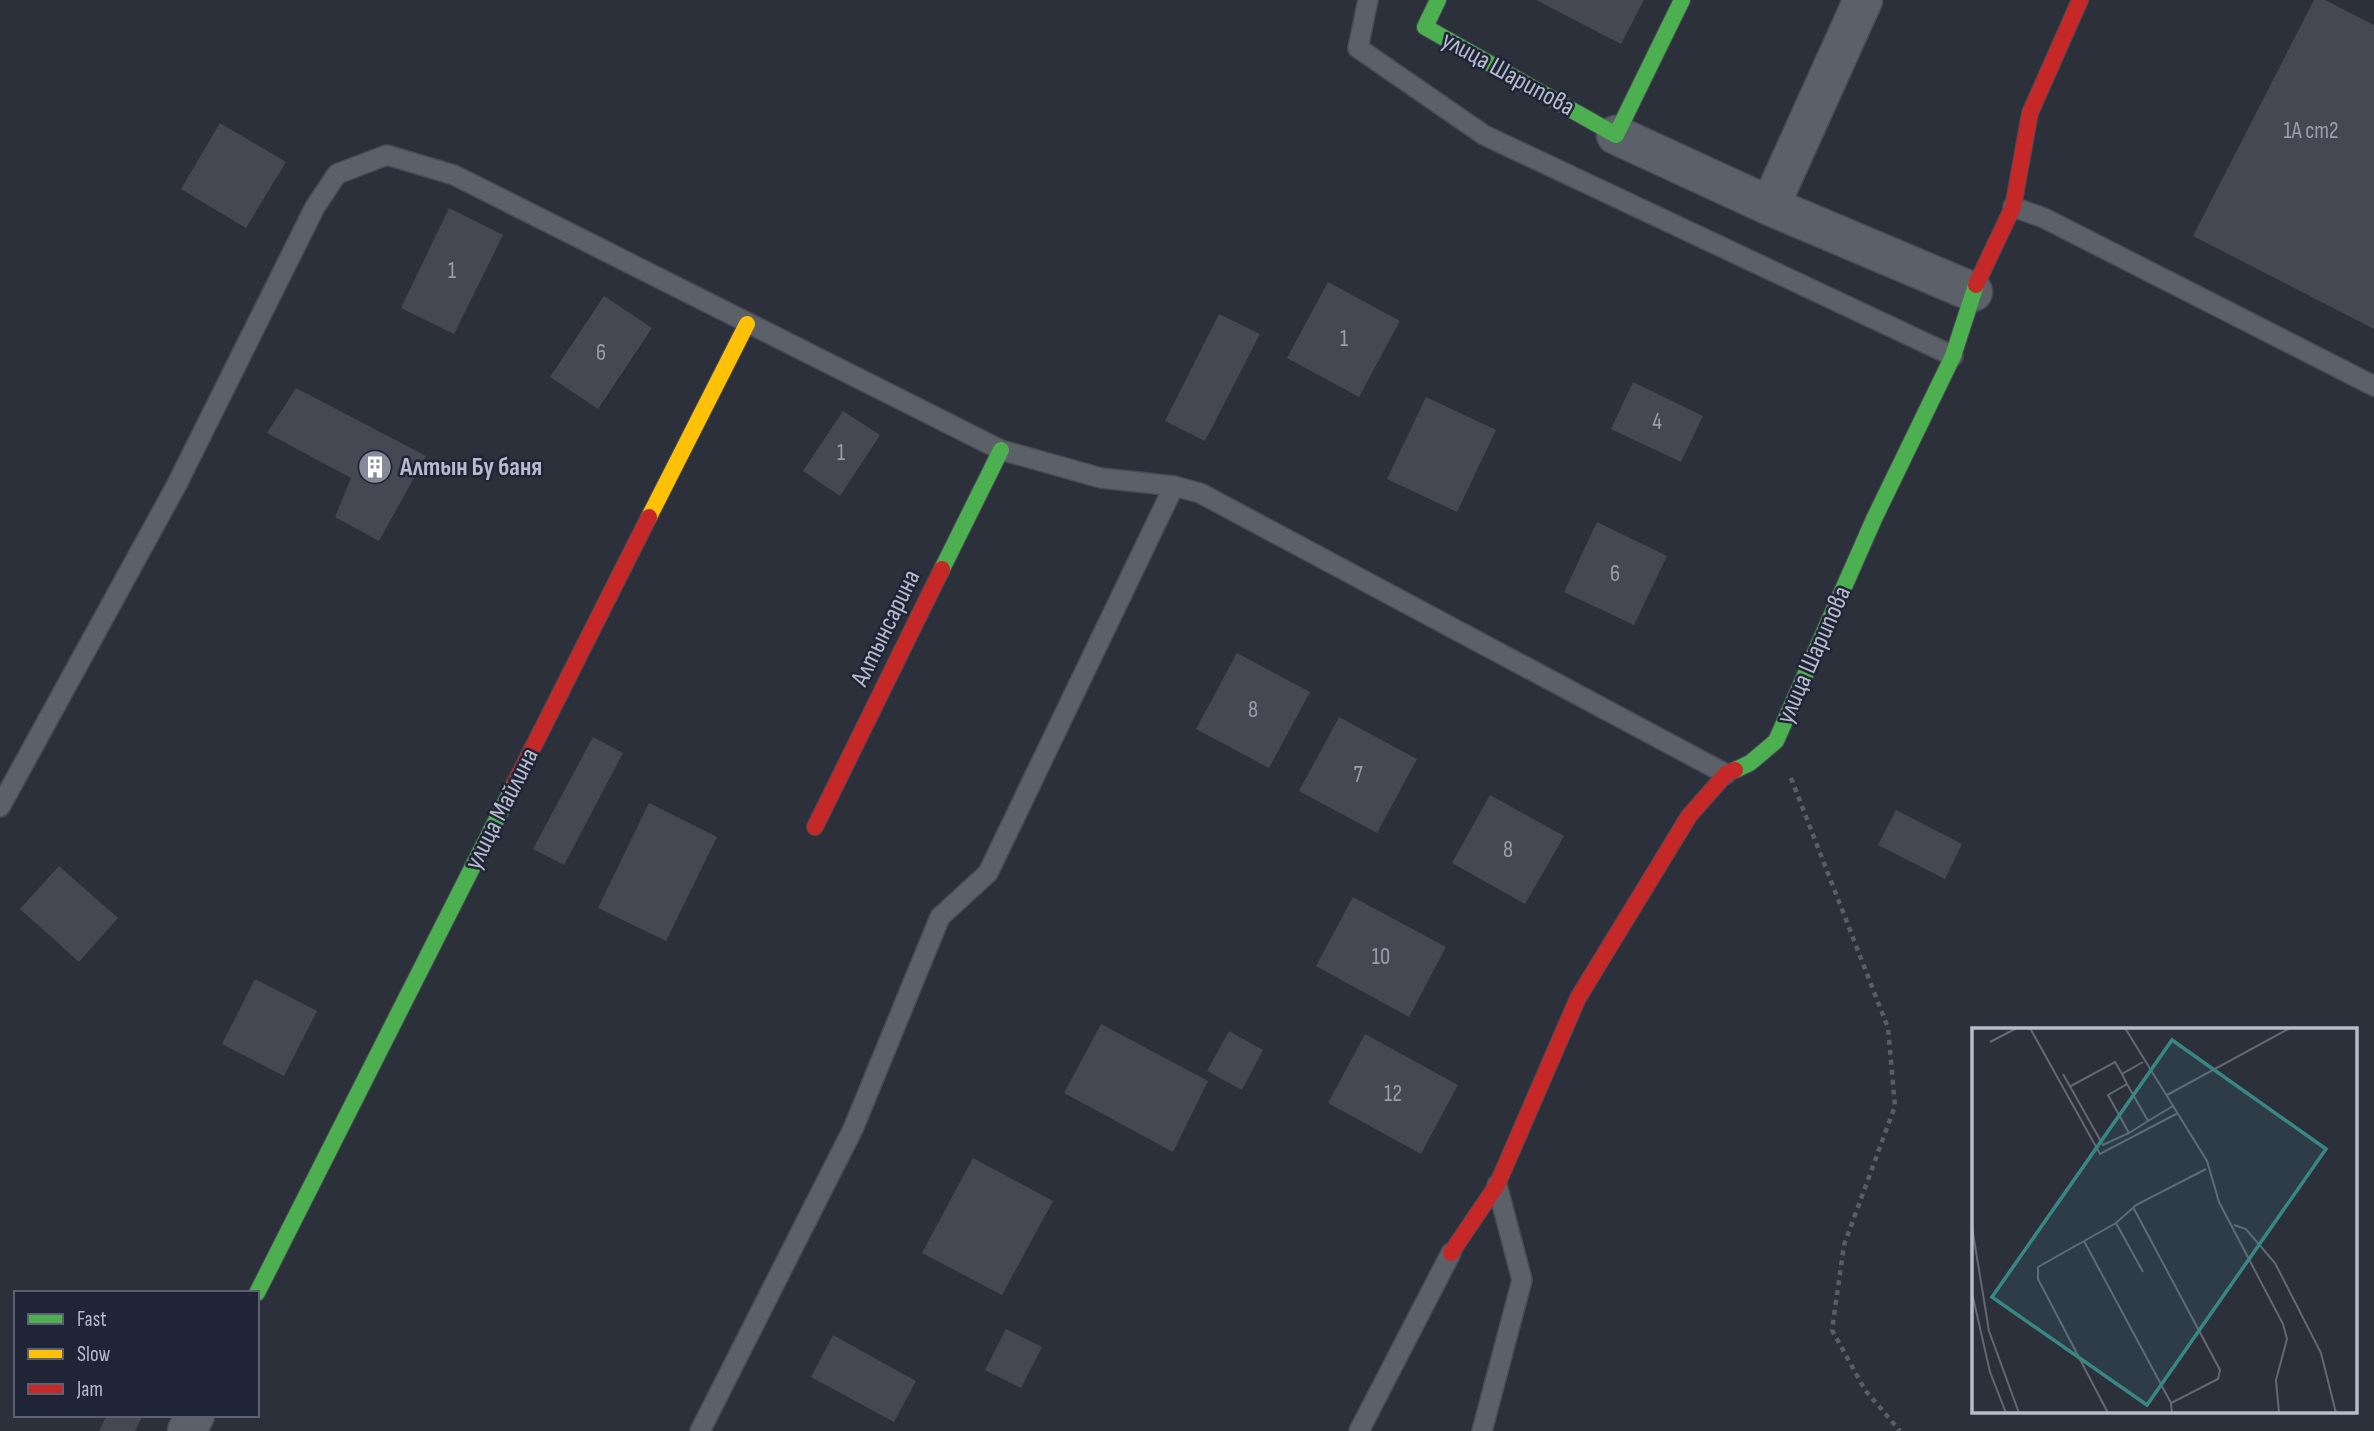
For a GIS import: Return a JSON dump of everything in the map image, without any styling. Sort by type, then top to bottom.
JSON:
[{"type":"street","name":"улица Шарипова","points":[[1438,0],[1425,27],[1616,135],[1770,206],[1973,292]]},
{"type":"street","points":[[1616,135],[1682,0]]},
{"type":"street","points":[[1770,206],[1863,0]]},
{"type":"street","name":"улица Шарипова","points":[[1451,1252],[1497,1185],[1578,998],[1689,816],[1726,774],[1750,763],[1776,741],[1874,519],[1953,356],[1973,292],[2013,207],[2030,113],[2080,0]]},
{"type":"street","name":"улица Майлина","points":[[258,1291],[747,324]]},
{"type":"street","name":"Алтынсарина","points":[[815,827],[1001,450]]},
{"type":"lane","points":[[1368,0],[1358,48],[1484,135],[1953,356]]},
{"type":"lane","points":[[0,807],[176,486],[315,207],[337,174],[387,155],[454,175],[1001,450],[1101,478],[1174,486],[1200,493],[1726,774]]},
{"type":"lane","points":[[2013,207],[2044,218],[2374,386]]},
{"type":"lane","points":[[700,1431],[853,1129],[940,917],[988,873],[1174,486]]},
{"type":"lane","points":[[1482,1431],[1522,1280],[1497,1185]]},
{"type":"lane","points":[[1359,1431],[1451,1252]]},
{"type":"path","points":[[1776,741],[1888,1028],[1895,1106],[1844,1245],[1832,1330],[1864,1390],[1900,1431]]},
{"type":"building","points":[[1536,0],[1644,0],[1621,44]]},
{"type":"building","points":[[2314,0],[2325,0],[2374,25],[2374,329],[2193,236]]},
{"type":"building","points":[[220,123],[286,162],[246,228],[181,189]]},
{"type":"building","points":[[449,208],[503,235],[454,334],[401,308]]},
{"type":"building","points":[[1328,282],[1400,321],[1359,397],[1287,358]]},
{"type":"building","points":[[604,296],[652,328],[598,409],[550,377]]},
{"type":"building","points":[[1219,314],[1260,334],[1205,441],[1165,421]]},
{"type":"building","points":[[1633,382],[1703,416],[1681,462],[1611,429]]},
{"type":"building","name":"Алтын Бу баня","points":[[296,388],[426,456],[379,541],[335,517],[351,478],[267,433]]},
{"type":"building","points":[[1426,397],[1496,430],[1457,512],[1387,479]]},
{"type":"building","points":[[843,411],[880,435],[840,496],[803,471]]},
{"type":"building","points":[[1597,522],[1667,556],[1634,625],[1564,592]]},
{"type":"building","points":[[1237,653],[1310,692],[1269,768],[1196,729]]},
{"type":"building","points":[[1339,717],[1417,759],[1377,833],[1299,791]]},
{"type":"building","points":[[593,737],[623,753],[564,865],[533,849]]},
{"type":"building","points":[[1490,795],[1564,836],[1525,904],[1452,863]]},
{"type":"building","points":[[649,803],[717,837],[666,941],[598,908]]},
{"type":"building","points":[[1896,810],[1962,844],[1945,879],[1878,845]]},
{"type":"building","points":[[59,866],[118,918],[79,962],[20,909]]},
{"type":"building","points":[[1353,897],[1446,947],[1409,1017],[1316,966]]},
{"type":"building","points":[[255,979],[317,1011],[284,1076],[222,1044]]},
{"type":"building","points":[[1101,1024],[1208,1081],[1173,1152],[1064,1093]]},
{"type":"building","points":[[1229,1031],[1263,1050],[1242,1090],[1207,1071]]},
{"type":"building","points":[[1365,1034],[1458,1085],[1421,1154],[1328,1103]]},
{"type":"building","points":[[973,1158],[1053,1201],[1002,1295],[922,1253]]},
{"type":"building","points":[[1006,1329],[1042,1347],[1021,1388],[985,1370]]},
{"type":"building","points":[[833,1335],[916,1381],[894,1422],[811,1377]]},
{"type":"building","points":[[106,1417],[142,1417],[135,1431],[99,1431]]},
{"type":"traffic: fast","points":[[1438,0],[1425,27],[1616,135],[1682,0]]},
{"type":"traffic: fast","points":[[1735,770],[1750,763],[1776,741],[1874,519],[1953,356],[1976,285]]},
{"type":"traffic: fast","points":[[942,569],[1001,450]]},
{"type":"traffic: fast","points":[[258,1291],[514,785]]},
{"type":"traffic: slow","points":[[649,517],[747,324]]},
{"type":"traffic: jam","points":[[1976,285],[2013,207],[2030,113],[2080,0]]},
{"type":"traffic: jam","points":[[514,785],[649,517]]},
{"type":"traffic: jam","points":[[815,827],[942,569]]},
{"type":"traffic: jam","points":[[1451,1253],[1497,1185],[1578,998],[1689,816],[1726,774],[1735,770]]},
{"type":"place","name":"Алтын Бу баня","points":[[375,467]]}]
